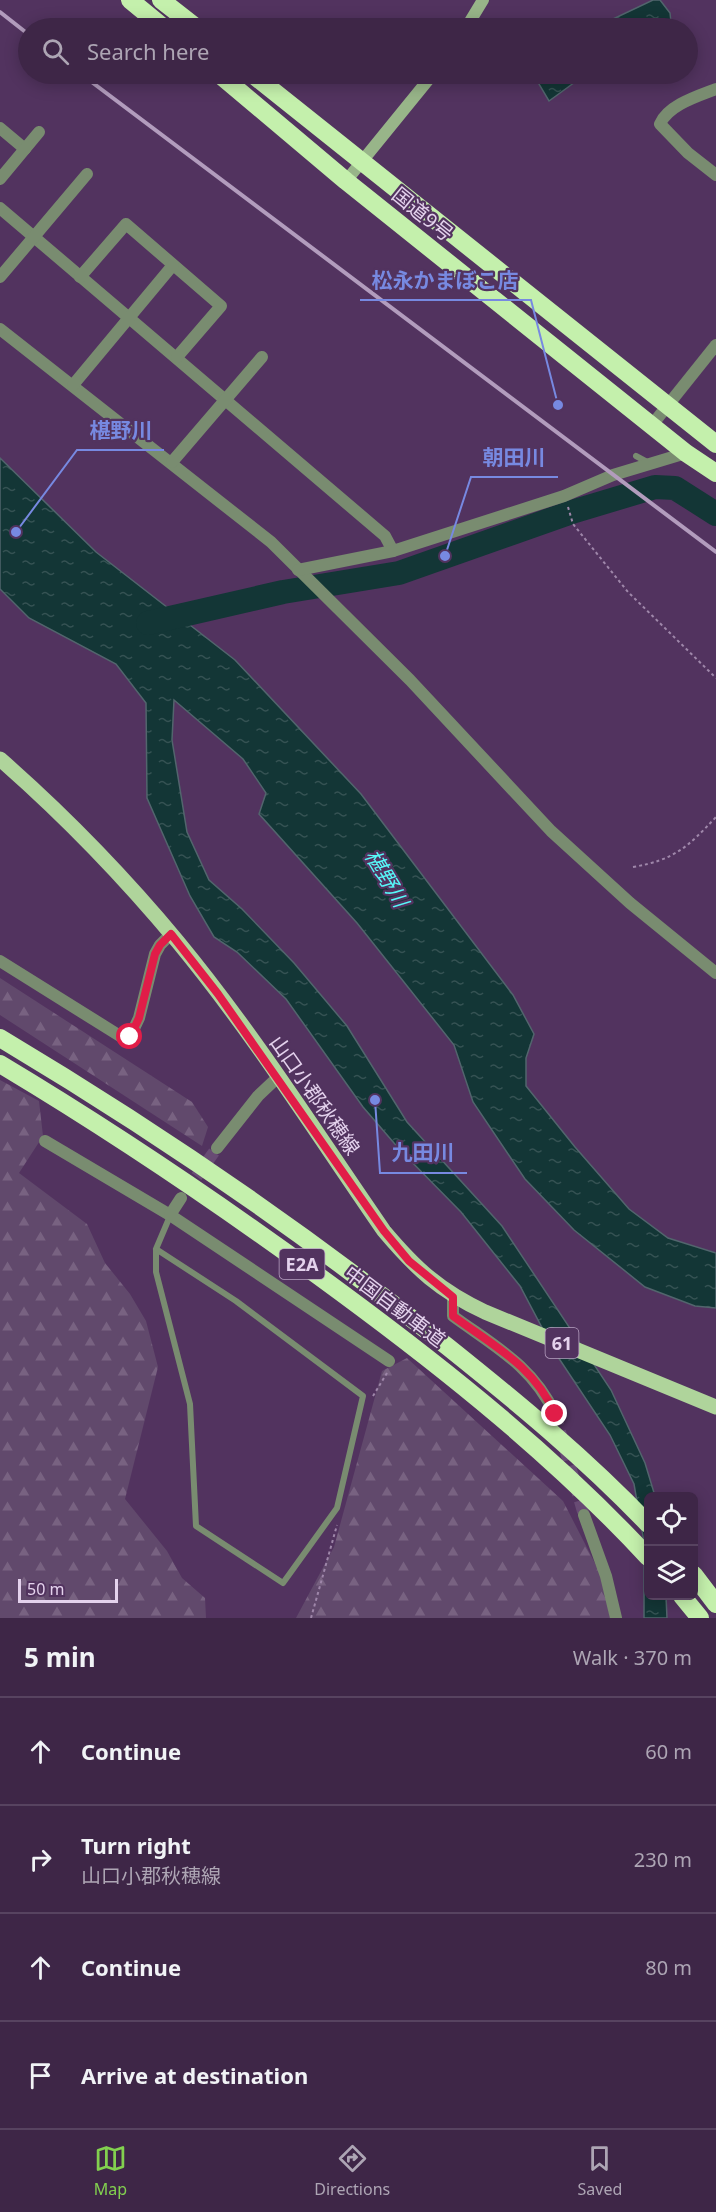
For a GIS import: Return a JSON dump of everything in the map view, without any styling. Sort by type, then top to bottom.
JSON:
[{"type":"highway","points":[[130,0],[152,18]]},
{"type":"highway","points":[[161,0],[184,18]]},
{"type":"highway","name":"国道9号","points":[[231,84],[346,181],[686,453],[716,473]]},
{"type":"highway","name":"国道9号","points":[[264,84],[716,444]]},
{"type":"highway","name":"中国自動車道","points":[[0,1038],[105,1101],[287,1224],[396,1306],[573,1450],[644,1520]]},
{"type":"highway","name":"中国自動車道","points":[[0,1064],[141,1152],[272,1241],[400,1336],[513,1428],[584,1491],[644,1553]]},
{"type":"highway","points":[[698,1580],[716,1604]]},
{"type":"highway","points":[[685,1600],[700,1618]]},
{"type":"main road","name":"山口小郡秋穂線","points":[[0,759],[30,785],[132,888],[171,934],[277,1078],[384,1231],[409,1261],[453,1297],[484,1312],[716,1407]]},
{"type":"street","points":[[472,18],[483,0]]},
{"type":"street","points":[[346,181],[425,84]]},
{"type":"street","points":[[716,89],[693,98],[664,116],[660,124],[688,153],[716,175]]},
{"type":"street","points":[[0,128],[25,149]]},
{"type":"street","points":[[0,179],[39,132]]},
{"type":"street","points":[[0,277],[33,235],[87,174]]},
{"type":"street","points":[[0,207],[385,536],[393,551]]},
{"type":"street","points":[[80,277],[126,224],[221,306],[177,357]]},
{"type":"street","points":[[74,386],[173,265]]},
{"type":"street","points":[[0,328],[249,522],[410,680],[551,831],[630,903],[716,973]]},
{"type":"street","points":[[652,425],[716,345]]},
{"type":"street","points":[[172,462],[262,357]]},
{"type":"street","points":[[302,574],[393,551],[564,496],[594,482],[686,453]]},
{"type":"street","points":[[0,961],[120,1036],[130,1037],[139,1018],[155,954],[171,934]]},
{"type":"street","points":[[217,1148],[258,1095],[277,1078]]},
{"type":"street","points":[[45,1141],[170,1215],[390,1364]]},
{"type":"street","points":[[170,1215],[181,1198]]},
{"type":"street","points":[[453,1297],[453,1316],[532,1374],[547,1396],[555,1414]]},
{"type":"street","points":[[584,1515],[606,1576],[616,1618]]},
{"type":"lane","points":[[636,456],[652,464]]},
{"type":"lane","points":[[156,1249],[237,1301],[363,1396],[337,1508],[283,1582],[196,1526],[189,1404],[156,1272],[156,1249],[170,1215]]},
{"type":"path","points":[[564,496],[573,524],[628,592],[716,678]]},
{"type":"path","points":[[633,867],[672,857],[692,842],[716,817]]},
{"type":"path","points":[[376,1390],[390,1364]]},
{"type":"green space","points":[[0,978],[192,1102],[208,1127],[202,1146],[0,1015]]},
{"type":"green space","points":[[0,1080],[39,1101],[43,1136],[19,1173],[87,1224],[105,1263],[130,1294],[146,1321],[158,1367],[125,1499],[167,1551],[182,1578],[205,1598],[206,1618],[0,1618]]},
{"type":"green space","points":[[407,1358],[563,1501],[601,1575],[610,1618],[296,1618],[334,1547],[382,1371]]},
{"type":"water","points":[[653,0],[660,0],[670,13],[671,18],[615,18]]},
{"type":"water","points":[[539,84],[572,84],[549,101]]},
{"type":"water","points":[[0,458],[96,552],[235,660],[361,794],[513,995],[534,1034],[526,1058],[526,1086],[629,1209],[668,1238],[716,1253],[716,1308],[695,1306],[645,1287],[574,1230],[525,1179],[473,1102],[454,1045],[357,923],[259,814],[266,793],[243,759],[174,700],[172,740],[187,832],[209,880],[242,909],[294,963],[347,1026],[407,1122],[502,1226],[611,1390],[645,1463],[654,1492],[644,1492],[644,1542],[634,1484],[610,1435],[556,1354],[520,1286],[461,1212],[400,1150],[363,1107],[286,999],[237,952],[214,937],[190,896],[147,798],[146,703],[116,664],[29,618],[0,589]]},
{"type":"water","points":[[644,1600],[666,1600],[667,1618],[644,1618]]},
{"type":"waterway","points":[[148,623],[283,592],[399,573],[575,511],[655,487],[675,488],[716,514]]},
{"type":"tunnel","points":[[186,1191],[217,1148]]},
{"type":"tunnel","points":[[555,1414],[584,1515]]},
{"type":"railway","points":[[0,12],[18,26]]},
{"type":"railway","points":[[94,84],[716,552]]},
{"type":"place","name":"松永かまぼこ店","points":[[558,405]]},
{"type":"place","name":"椹野川","points":[[16,532]]},
{"type":"place","name":"朝田川","points":[[445,556]]},
{"type":"place","name":"九田川","points":[[375,1100]]},
{"type":"route","points":[[130,1037],[133,1035],[139,1018],[155,954],[171,934],[218,994],[384,1231],[409,1261],[433,1283],[453,1297],[453,1316],[532,1374],[547,1396],[555,1414]]}]
